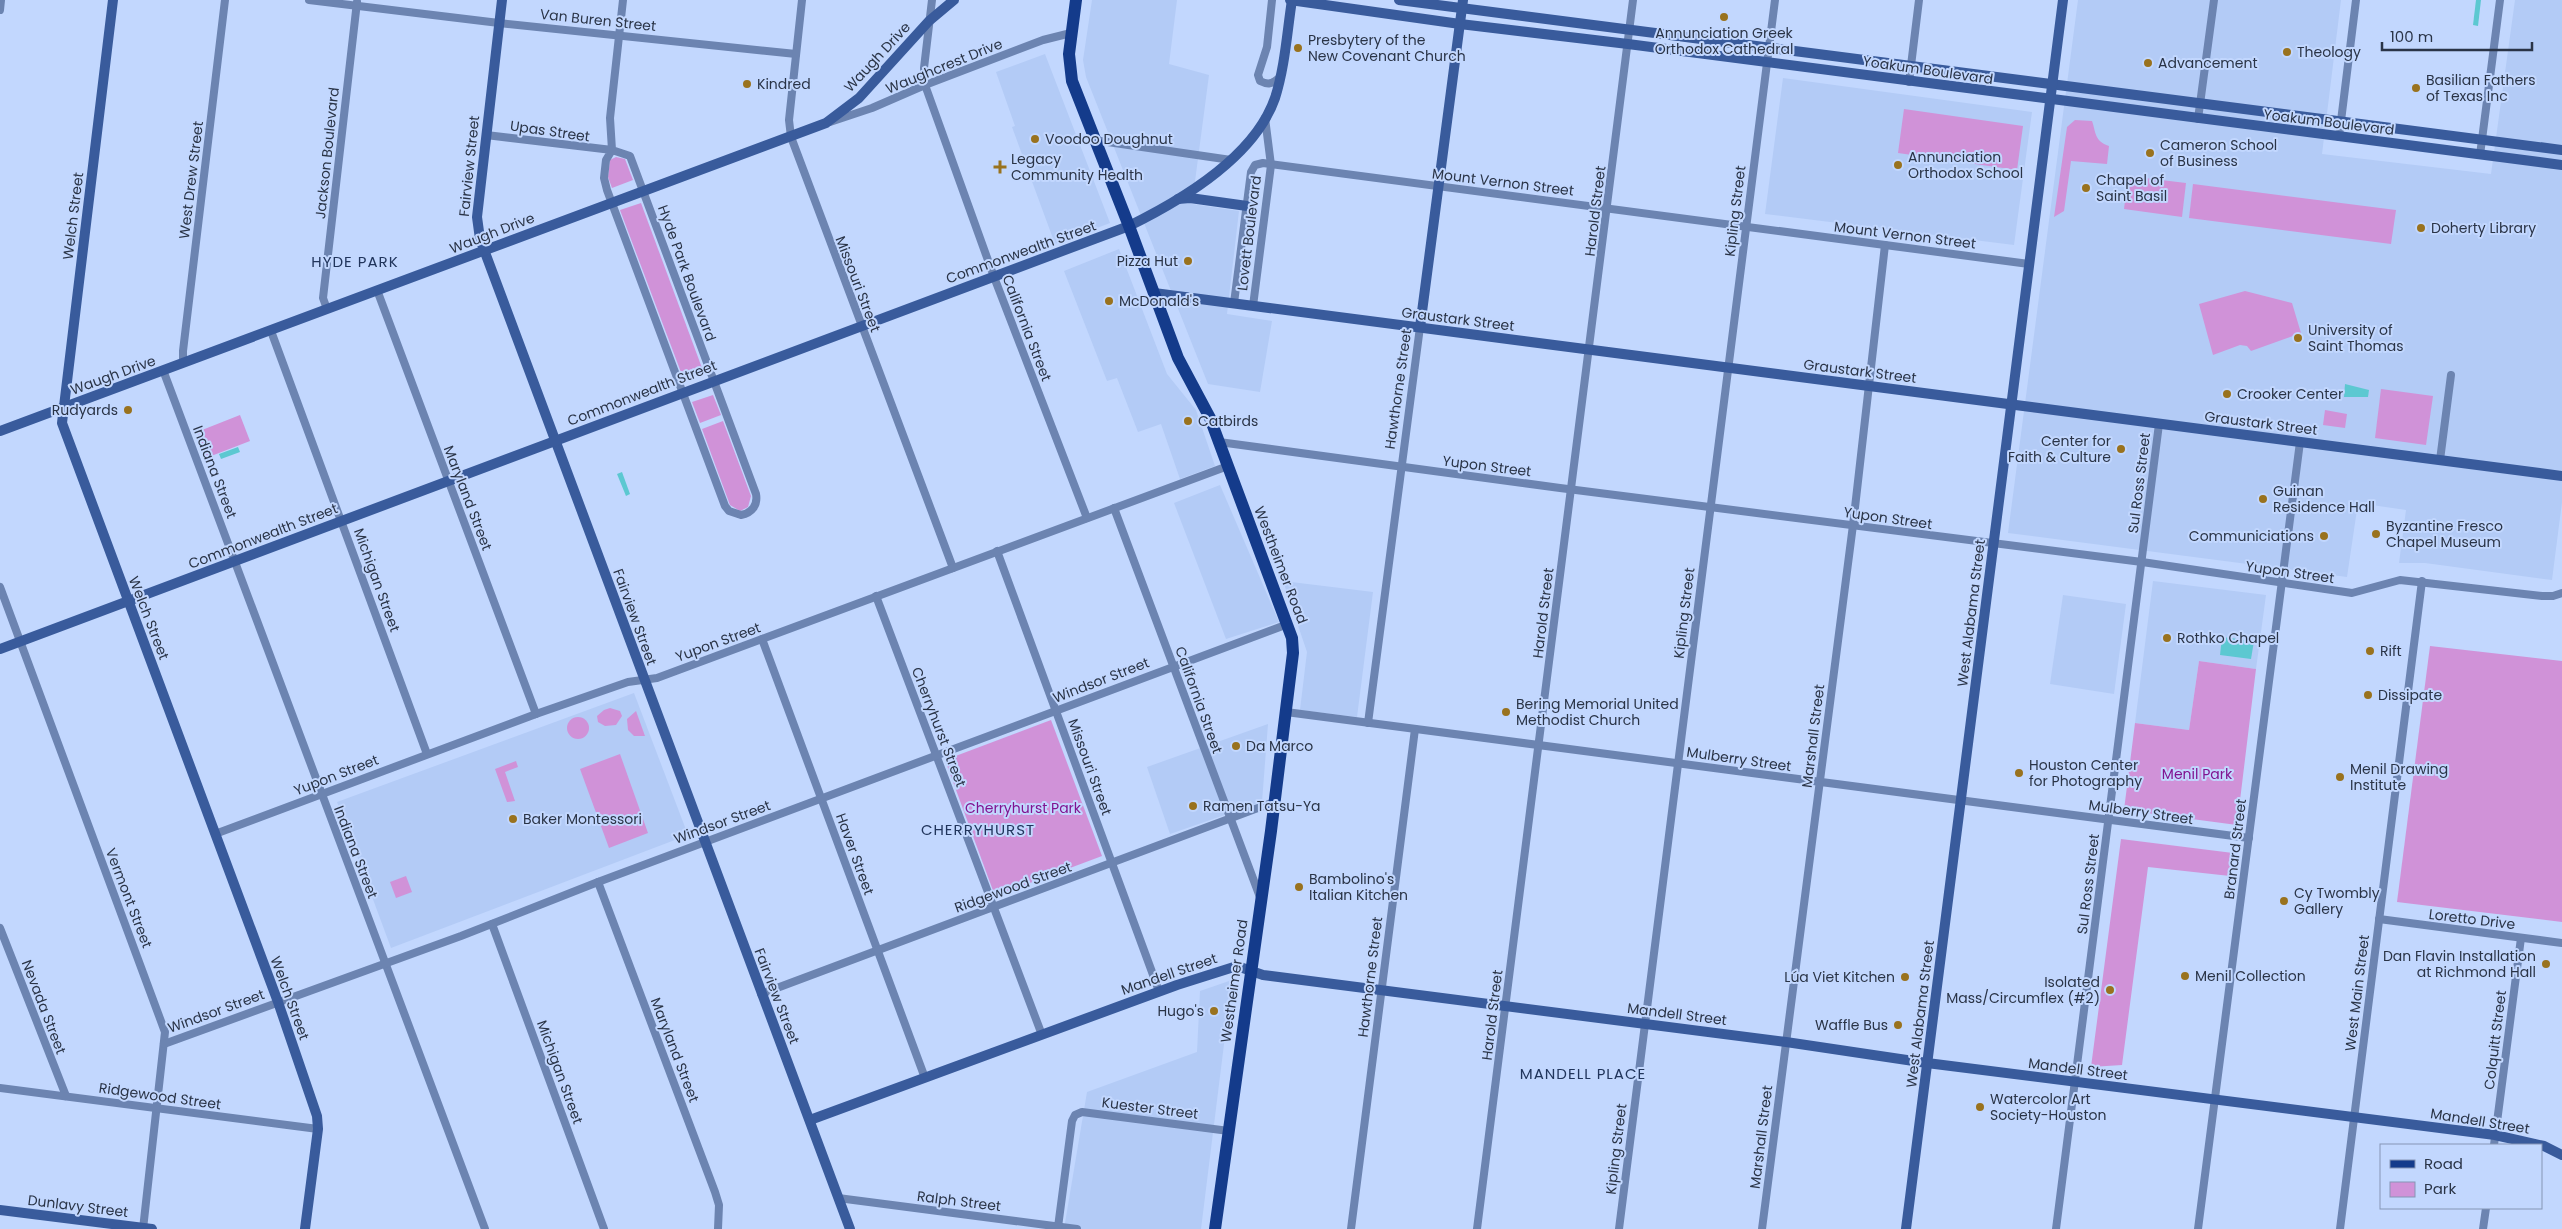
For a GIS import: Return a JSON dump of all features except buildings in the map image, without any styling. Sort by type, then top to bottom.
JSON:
[{"type":"main road","name":"Westheimer Road","points":[[1076,0],[1071,33],[1069,67],[1094,140],[1130,226],[1178,358],[1202,400],[1292,638],[1293,653],[1286,712],[1215,1229]]},
{"type":"street","points":[[0,10],[1,0]]},
{"type":"street","name":"Welch Street","points":[[113,0],[62,423],[278,1002],[314,1105],[318,1129],[305,1229]]},
{"type":"street","name":"West Drew Street","points":[[183,363],[225,0]]},
{"type":"street","name":"Van Buren Street","points":[[309,0],[357,3],[499,23],[619,34],[796,54]]},
{"type":"street","name":"Fairview Street","points":[[502,0],[477,217],[483,251],[556,441],[704,842],[850,1229]]},
{"type":"street","name":"Hyde Park Boulevard","points":[[612,150],[630,156],[644,192],[756,494],[755,505],[747,514],[734,514],[725,506],[604,178],[606,160],[612,150],[610,118],[623,0]]},
{"type":"street","name":"Missouri Street","points":[[802,0],[789,120],[791,137],[953,568]]},
{"type":"street","name":"California Street","points":[[932,0],[924,68],[925,85],[994,277],[1087,518]]},
{"type":"street","name":"Waugh Drive","points":[[0,431],[826,123],[859,98],[875,83],[929,21],[954,0]]},
{"type":"street","points":[[1272,0],[1266,47],[1258,75],[1260,81],[1266,84],[1273,83],[1279,78]]},
{"type":"street","points":[[1265,118],[1275,98],[1291,0]]},
{"type":"street","name":"Yoakum Boulevard","points":[[1291,0],[2050,101],[2562,165]]},
{"type":"street","name":"Yoakum Boulevard","points":[[1399,0],[1462,4],[1629,30],[2340,123],[2562,150]]},
{"type":"street","name":"Harold Street","points":[[1477,1229],[1608,209],[1633,0]]},
{"type":"street","name":"Kipling Street","points":[[1618,1229],[1775,0]]},
{"type":"street","points":[[1909,82],[1919,0]]},
{"type":"street","name":"West Alabama Street","points":[[1906,1229],[2063,0]]},
{"type":"street","points":[[2198,120],[2214,0]]},
{"type":"street","points":[[2339,137],[2356,0]]},
{"type":"street","points":[[2480,155],[2500,0]]},
{"type":"street","name":"Jackson Boulevard","points":[[327,309],[323,298],[357,3]]},
{"type":"street","name":"Hawthorne Street","points":[[1368,723],[1462,4]]},
{"type":"street","name":"Waughcrest Drive","points":[[826,123],[872,108],[925,85],[1043,40],[1071,33]]},
{"type":"street","name":"Commonwealth Street","points":[[0,649],[236,562],[682,392],[1130,226],[1177,199],[1231,160],[1249,141],[1265,118]]},
{"type":"street","name":"Lovett Boulevard","points":[[1253,306],[1271,164],[1265,118]]},
{"type":"street","name":"Upas Street","points":[[486,135],[612,150]]},
{"type":"street","points":[[1094,140],[1231,160]]},
{"type":"street","name":"Mount Vernon Street","points":[[1271,164],[2029,264]]},
{"type":"street","name":"Lovett Boulevard","points":[[1234,303],[1251,172],[1255,165],[1271,164]]},
{"type":"street","points":[[1177,199],[1190,198],[1247,206]]},
{"type":"street","name":"Marshall Street","points":[[1762,1229],[1853,526],[1885,245]]},
{"type":"street","name":"Maryland Street","points":[[377,290],[536,714]]},
{"type":"street","name":"Graustark Street","points":[[1154,293],[2562,476]]},
{"type":"street","name":"Michigan Street","points":[[271,330],[426,754]]},
{"type":"street","name":"Indiana Street","points":[[163,370],[485,1229]]},
{"type":"street","points":[[2440,460],[2451,375]]},
{"type":"street","name":"Sul Ross Street","points":[[2056,1229],[2160,424]]},
{"type":"street","name":"Yupon Street","points":[[1219,442],[1571,490],[2142,562],[2352,593],[2400,580],[2553,596],[2562,593]]},
{"type":"street","name":"Branard Street","points":[[2198,1229],[2300,442]]},
{"type":"street","name":"Yupon Street","points":[[215,834],[536,714],[628,682],[657,678],[1228,466]]},
{"type":"street","name":"California Street","points":[[1114,508],[1261,900]]},
{"type":"street","name":"Missouri Street","points":[[997,552],[1160,991]]},
{"type":"street","name":"West Main Street","points":[[2340,1229],[2422,581]]},
{"type":"street","name":"Vermont Street","points":[[0,587],[162,1019],[165,1032],[146,1229]]},
{"type":"street","name":"Cherryhurst Street","points":[[876,596],[1042,1035]]},
{"type":"street","name":"Windsor Street","points":[[164,1044],[386,964],[704,842],[1288,624]]},
{"type":"street","name":"Haver Street","points":[[762,639],[925,1078]]},
{"type":"street","name":"Mulberry Street","points":[[1286,712],[2249,838]]},
{"type":"street","name":"Hawthorne Street","points":[[1351,1229],[1416,729]]},
{"type":"street","name":"Ridgewood Street","points":[[761,994],[1274,802]]},
{"type":"street","name":"Maryland Street","points":[[598,882],[715,1192],[719,1205],[718,1229]]},
{"type":"street","name":"Loretto Drive","points":[[2379,919],[2562,943]]},
{"type":"street","name":"Michigan Street","points":[[492,924],[604,1229]]},
{"type":"street","name":"Nevada Street","points":[[0,928],[66,1096]]},
{"type":"street","name":"Colquitt Street","points":[[2495,1140],[2521,938]]},
{"type":"street","name":"Mandell Street","points":[[810,1120],[1160,991],[1236,966],[1261,975],[2354,1117],[2528,1144]]},
{"type":"street","name":"Ridgewood Street","points":[[0,1088],[318,1129]]},
{"type":"street","name":"Kuester Street","points":[[1053,1227],[1072,1121],[1075,1115],[1082,1112],[1229,1131]]},
{"type":"street","name":"Mandell Street","points":[[2542,1146],[2562,1155]]},
{"type":"street","name":"Ralph Street","points":[[838,1198],[1077,1229]]},
{"type":"street","points":[[2483,1229],[2486,1209]]},
{"type":"street","name":"Dunlavy Street","points":[[0,1210],[146,1229]]},
{"type":"shaded area","points":[[1092,0],[1177,0],[1169,64],[1209,75],[1192,204],[1239,211],[1227,314],[1272,321],[1260,392],[1208,384],[1086,77],[1083,60]]},
{"type":"shaded area","name":"University of Saint Thomas","points":[[2078,0],[2341,0],[2322,154],[2491,174],[2515,0],[2562,0],[2562,502],[2552,580],[2425,563],[2399,563],[2406,510],[2358,503],[2347,577],[2008,533]]},
{"type":"shaded area","points":[[2476,0],[2481,0],[2478,26],[2473,25]]},
{"type":"shaded area","points":[[1045,54],[1110,223],[1055,244],[1012,127],[1015,126],[996,72]]},
{"type":"shaded area","name":"Annunciation Orthodox School","points":[[1783,78],[2032,112],[2014,245],[1765,214]]},
{"type":"shaded area","points":[[1119,249],[1167,374],[1196,410],[1215,466],[1180,479],[1161,424],[1138,432],[1117,378],[1107,381],[1064,271]]},
{"type":"shaded area","points":[[2345,384],[2369,390],[2368,397],[2344,397]]},
{"type":"shaded area","points":[[238,447],[240,452],[221,459],[219,454]]},
{"type":"shaded area","points":[[622,472],[630,494],[626,496],[617,474]]},
{"type":"shaded area","points":[[1220,485],[1279,622],[1226,639],[1174,503]]},
{"type":"shaded area","points":[[1283,581],[1373,592],[1357,717],[1300,710],[1307,652]]},
{"type":"shaded area","name":"Rothko Chapel","points":[[2153,581],[2266,595],[2256,669],[2199,661],[2189,730],[2135,723]]},
{"type":"shaded area","points":[[2063,595],[2126,604],[2114,694],[2050,684]]},
{"type":"shaded area","points":[[2222,637],[2254,641],[2251,659],[2220,655]]},
{"type":"shaded area","name":"Baker Montessori","points":[[634,693],[688,835],[391,948],[337,802]]},
{"type":"shaded area","points":[[1268,724],[1262,802],[1170,834],[1147,767]]},
{"type":"shaded area","points":[[1232,980],[1201,1229],[1064,1229],[1087,1092],[1197,1052],[1200,991]]},
{"type":"green space","points":[[1904,109],[2023,126],[2017,170],[1898,153]]},
{"type":"green space","points":[[2075,120],[2092,121],[2098,139],[2109,146],[2107,164],[2071,161],[2064,211],[2054,217],[2067,127]]},
{"type":"green space","points":[[616,157],[625,159],[633,180],[612,188],[608,177],[610,160]]},
{"type":"green space","points":[[2128,176],[2186,183],[2182,217],[2124,209]]},
{"type":"green space","points":[[2193,184],[2396,210],[2391,244],[2189,218]]},
{"type":"green space","points":[[641,203],[702,368],[682,375],[620,210]]},
{"type":"green space","points":[[2245,291],[2292,303],[2301,333],[2251,351],[2247,346],[2240,345],[2213,355],[2199,304]]},
{"type":"green space","points":[[2381,389],[2433,396],[2426,445],[2375,438]]},
{"type":"green space","points":[[713,395],[721,415],[700,423],[692,402]]},
{"type":"green space","points":[[2325,410],[2347,414],[2345,428],[2323,425]]},
{"type":"green space","points":[[240,415],[250,441],[206,458],[197,432]]},
{"type":"green space","points":[[723,421],[751,496],[748,507],[740,511],[730,505],[702,429]]},
{"type":"green space","points":[[2430,646],[2562,661],[2562,922],[2397,902]]},
{"type":"green space","name":"Menil Park","points":[[2199,661],[2256,669],[2237,825],[2124,810],[2135,723],[2189,730]]},
{"type":"green space","points":[[610,708],[620,711],[622,716],[616,725],[605,726],[598,722],[597,716]]},
{"type":"green space","points":[[636,711],[645,736],[634,736],[628,730],[627,719]]},
{"type":"green space","points":[[578,717],[586,720],[589,728],[586,736],[578,739],[570,736],[567,728],[570,720]]},
{"type":"green space","name":"Cherryhurst Park","points":[[1051,720],[1102,856],[995,896],[945,760]]},
{"type":"green space","points":[[620,754],[648,833],[609,848],[580,769]]},
{"type":"green space","points":[[516,761],[518,767],[505,772],[515,801],[507,802],[495,769]]},
{"type":"green space","points":[[2121,839],[2233,853],[2230,876],[2148,867],[2122,1065],[2091,1067]]},
{"type":"green space","points":[[406,876],[412,892],[396,898],[390,882]]},
{"type":"place","name":"Annunciation Greek Orthodox Cathedral","points":[[1724,17]]},
{"type":"place","name":"Presbytery of the New Covenant Church","points":[[1298,48]]},
{"type":"place","name":"Theology","points":[[2287,52]]},
{"type":"place","name":"Advancement","points":[[2148,63]]},
{"type":"place","name":"Kindred","points":[[747,84]]},
{"type":"place","name":"Basilian Fathers of Texas Inc","points":[[2416,88]]},
{"type":"place","name":"Voodoo Doughnut","points":[[1035,139]]},
{"type":"place","name":"Cameron School of Business","points":[[2150,153]]},
{"type":"place","name":"Annunciation Orthodox School","points":[[1898,165]]},
{"type":"place","name":"Legacy Community Health","points":[[1000,167]]},
{"type":"place","name":"Chapel of Saint Basil","points":[[2086,188]]},
{"type":"place","name":"Doherty Library","points":[[2421,228]]},
{"type":"place","name":"Pizza Hut","points":[[1188,261]]},
{"type":"place","name":"McDonald's","points":[[1109,301]]},
{"type":"place","name":"University of Saint Thomas","points":[[2298,338]]},
{"type":"place","name":"Crooker Center","points":[[2227,394]]},
{"type":"place","name":"Rudyards","points":[[128,410]]},
{"type":"place","name":"Catbirds","points":[[1188,421]]},
{"type":"place","name":"Center for Faith & Culture","points":[[2121,449]]},
{"type":"place","name":"Guinan Residence Hall","points":[[2263,499]]},
{"type":"place","name":"Byzantine Fresco Chapel Museum","points":[[2376,534]]},
{"type":"place","name":"Communiciations","points":[[2324,536]]},
{"type":"place","name":"Rothko Chapel","points":[[2167,638]]},
{"type":"place","name":"Rift","points":[[2370,651]]},
{"type":"place","name":"Dissipate","points":[[2368,695]]},
{"type":"place","name":"Bering Memorial United Methodist Church","points":[[1506,712]]},
{"type":"place","name":"Da Marco","points":[[1236,746]]},
{"type":"place","name":"Houston Center for Photography","points":[[2019,773]]},
{"type":"place","name":"Menil Drawing Institute","points":[[2340,777]]},
{"type":"place","name":"Ramen Tatsu-Ya","points":[[1193,806]]},
{"type":"place","name":"Baker Montessori","points":[[513,819]]},
{"type":"place","name":"Bambolino's Italian Kitchen","points":[[1299,887]]},
{"type":"place","name":"Cy Twombly Gallery","points":[[2284,901]]},
{"type":"place","name":"Dan Flavin Installation at Richmond Hall","points":[[2546,964]]},
{"type":"place","name":"Menil Collection","points":[[2185,976]]},
{"type":"place","name":"Lúa Viet Kitchen","points":[[1905,977]]},
{"type":"place","name":"Isolated Mass/Circumflex (#2)","points":[[2110,990]]},
{"type":"place","name":"Hugo's","points":[[1214,1011]]},
{"type":"place","name":"Waffle Bus","points":[[1898,1025]]},
{"type":"place","name":"Watercolor Art Society-Houston","points":[[1980,1107]]},
{"type":"district","name":"HYDE PARK","points":[[355,261]]},
{"type":"district","name":"CHERRYHURST","points":[[978,829]]},
{"type":"district","name":"MANDELL PLACE","points":[[1583,1073]]}]
